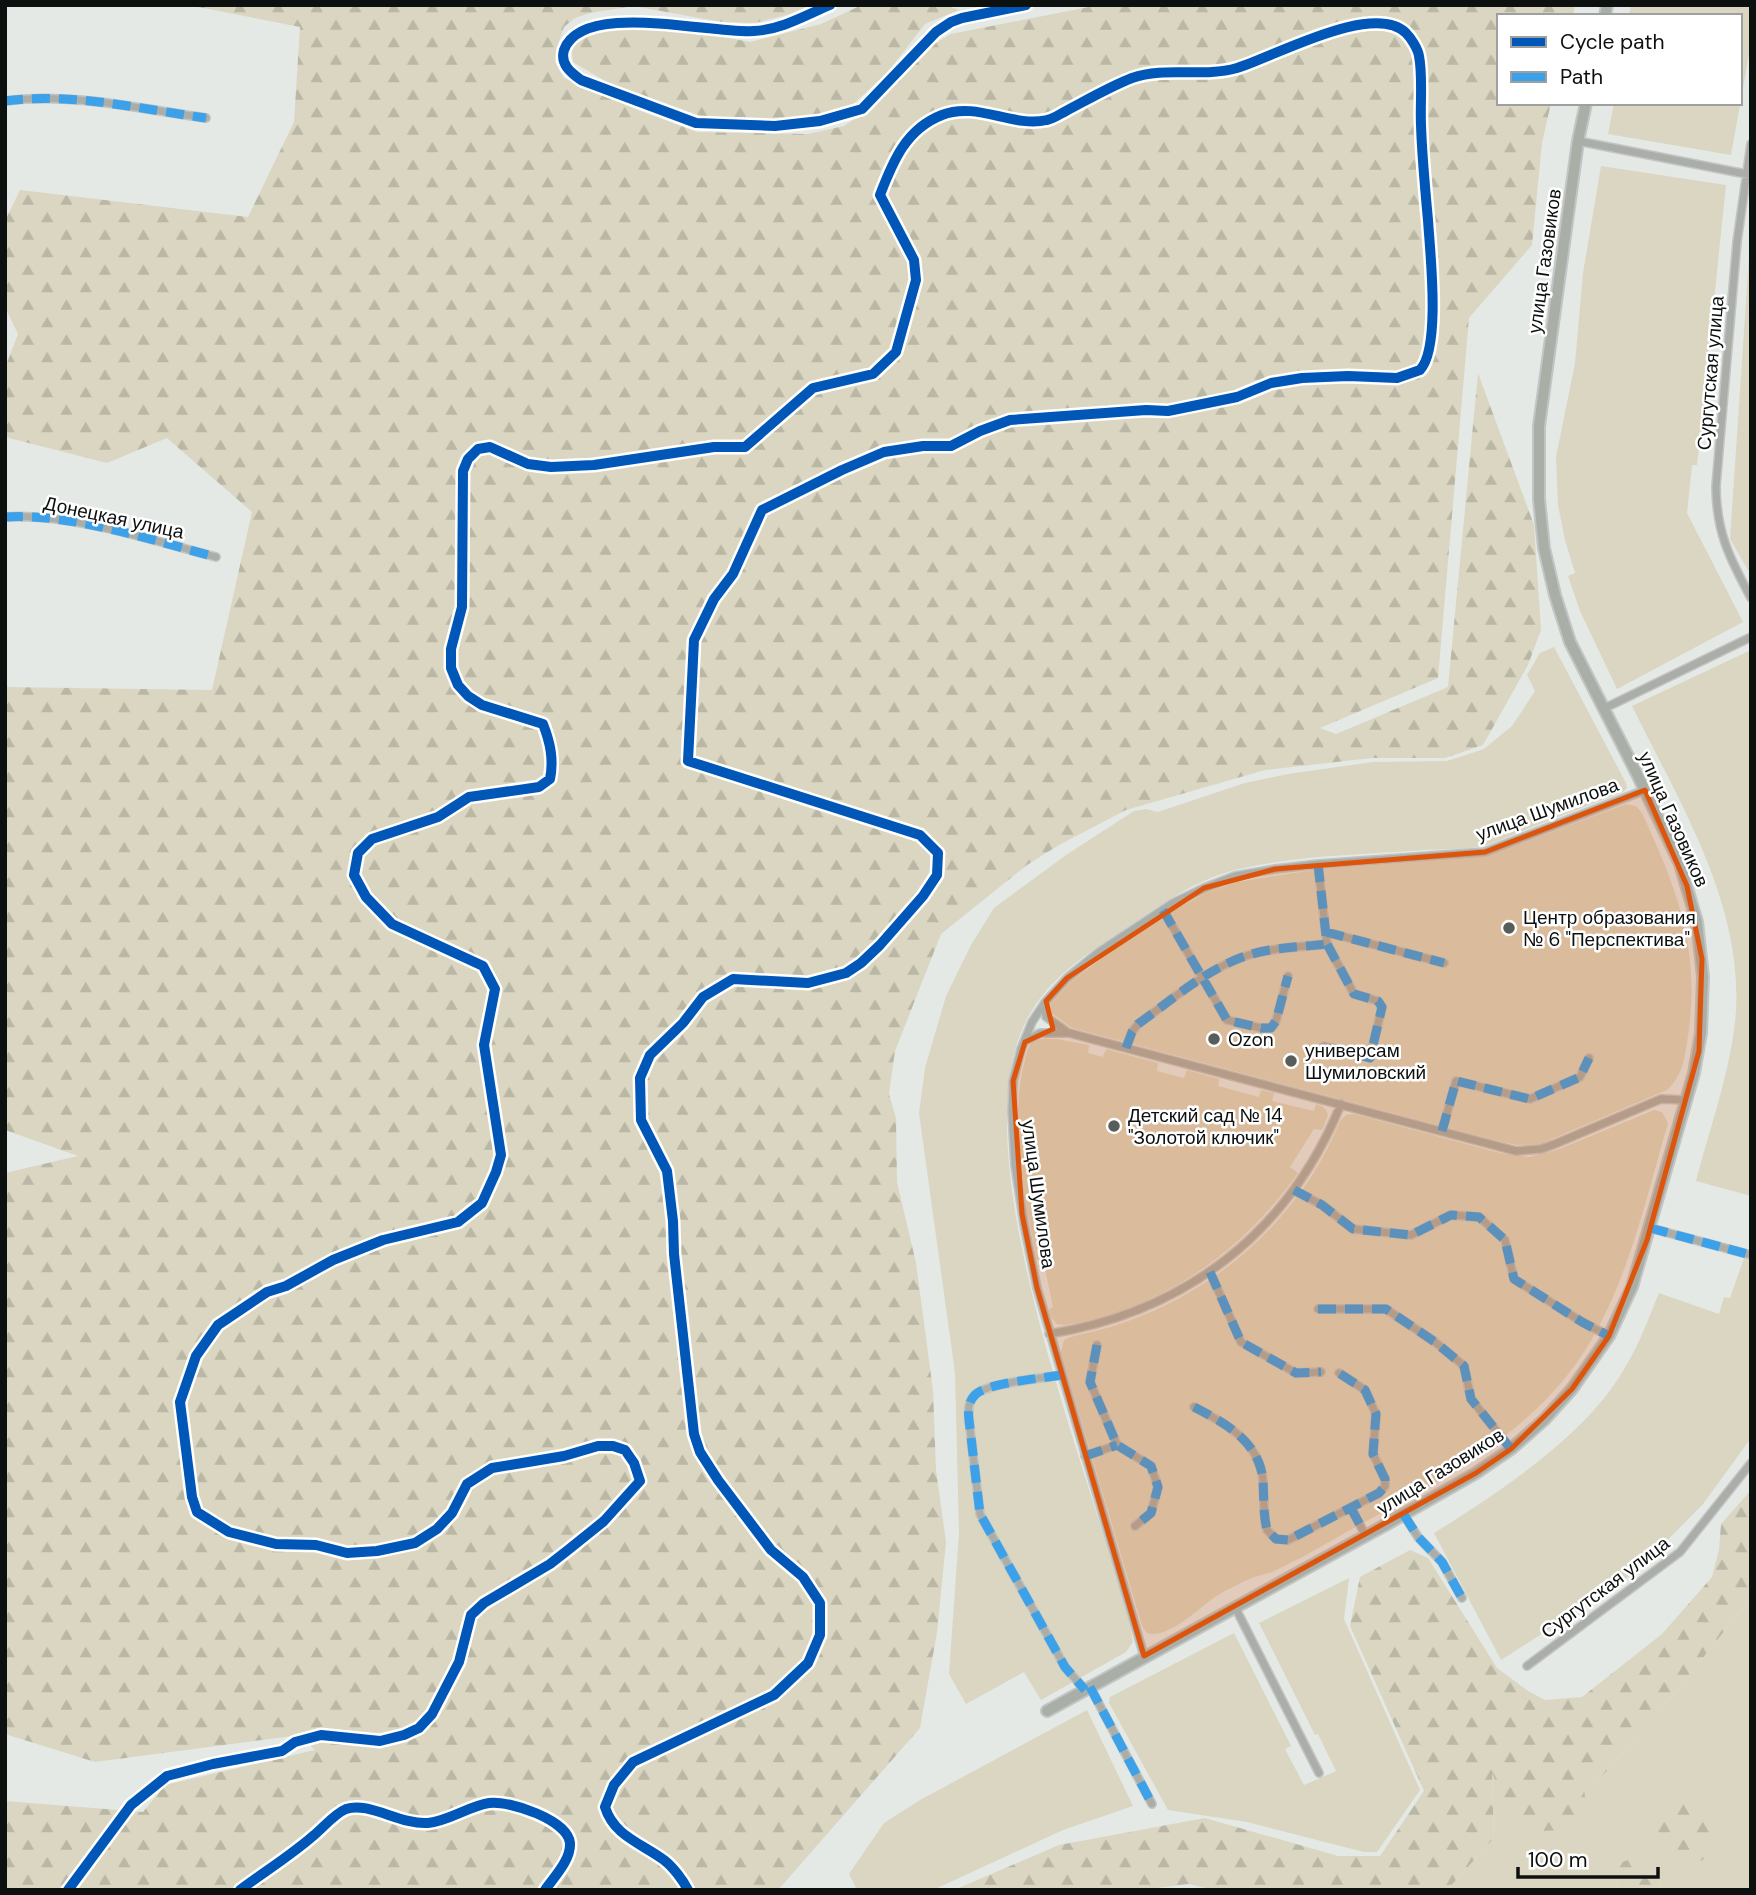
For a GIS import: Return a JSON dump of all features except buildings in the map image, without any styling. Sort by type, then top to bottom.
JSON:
[{"type":"street","points":[[5,101],[29,98],[87,101],[206,118]]},
{"type":"street","name":"улица Газовиков","points":[[1047,1711],[1404,1515],[1511,1449],[1544,1420],[1572,1389],[1609,1336],[1632,1287],[1699,1051],[1703,977],[1693,904],[1679,864],[1570,642],[1555,595],[1543,535],[1538,475],[1541,402],[1578,141],[1586,105]]},
{"type":"street","points":[[1578,141],[1748,175]]},
{"type":"street","name":"Сургутская улица","points":[[1751,144],[1737,242],[1716,497],[1720,531],[1726,551],[1751,598]]},
{"type":"street","name":"Донецкая улица","points":[[5,517],[33,515],[216,556]]},
{"type":"street","points":[[1603,709],[1751,637]]},
{"type":"street","name":"улица Шумилова","points":[[1144,1657],[1037,1289],[1015,1165],[1013,1091],[1021,1049],[1032,1022],[1046,1002],[1078,969],[1163,910],[1204,888],[1235,876],[1318,864],[1485,852],[1645,790]]},
{"type":"street","points":[[1318,864],[1327,944],[1354,994],[1378,1001],[1382,1007],[1370,1058],[1324,1046]]},
{"type":"street","points":[[1163,910],[1227,1020],[1271,1028],[1276,1021],[1288,976]]},
{"type":"street","points":[[1326,932],[1444,963]]},
{"type":"street","points":[[1126,1048],[1132,1031],[1138,1024],[1203,979],[1239,958],[1254,953],[1327,944]]},
{"type":"street","points":[[1046,1002],[1044,1011],[1049,1020]]},
{"type":"street","points":[[1045,1033],[1037,1029],[1032,1022],[1049,1020],[1069,1033]]},
{"type":"street","points":[[1021,1049],[1030,1036],[1069,1033],[1516,1151],[1529,1151],[1555,1144],[1661,1099],[1686,1100]]},
{"type":"street","points":[[1442,1131],[1456,1081],[1530,1099],[1580,1077],[1589,1058]]},
{"type":"street","points":[[1049,1334],[1091,1326],[1132,1313],[1171,1296],[1210,1272],[1258,1232],[1294,1190],[1323,1144],[1341,1104]]},
{"type":"street","points":[[1294,1190],[1322,1205],[1353,1229],[1411,1236],[1451,1215],[1479,1217],[1505,1240],[1514,1279],[1609,1336]]},
{"type":"street","points":[[1650,1228],[1751,1255]]},
{"type":"street","points":[[1210,1272],[1241,1342],[1296,1373],[1321,1372]]},
{"type":"street","points":[[1318,1309],[1386,1310],[1435,1342],[1464,1366],[1471,1399],[1511,1449]]},
{"type":"street","points":[[1097,1345],[1090,1382],[1117,1445],[1150,1466],[1158,1487],[1151,1513],[1135,1526]]},
{"type":"street","points":[[1194,1407],[1228,1424],[1250,1444],[1262,1475],[1266,1526],[1272,1537],[1280,1540],[1292,1539],[1382,1491],[1386,1482],[1373,1454],[1376,1414],[1365,1390],[1339,1373]]},
{"type":"street","points":[[1062,1375],[995,1385],[977,1393],[968,1408],[980,1514],[1065,1667],[1088,1688],[1152,1804]]},
{"type":"street","points":[[1085,1456],[1117,1445]]},
{"type":"street","name":"Сургутская улица","points":[[1527,1666],[1680,1552],[1751,1463]]},
{"type":"street","points":[[1351,1508],[1366,1536]]},
{"type":"street","points":[[1404,1515],[1418,1537],[1442,1562],[1462,1598]]},
{"type":"street","points":[[1235,1607],[1319,1773]]},
{"type":"highlighted area","points":[[1645,790],[1687,886],[1702,959],[1699,1051],[1647,1240],[1609,1336],[1572,1389],[1511,1449],[1476,1473],[1144,1656],[1037,1288],[1022,1214],[1013,1081],[1025,1042],[1053,1029],[1046,1001],[1067,978],[1204,888],[1275,869],[1485,852]]},
{"type":"green space","points":[[188,5],[810,5],[790,14],[755,23],[722,22],[633,6],[590,13],[575,18],[564,27],[555,62],[564,78],[697,132],[808,134],[844,126],[871,108],[934,44],[951,34],[1099,5],[1575,5],[1573,14],[1497,14],[1497,105],[1551,105],[1542,143],[1532,245],[1469,318],[1438,678],[1320,728],[1336,734],[1448,687],[1478,373],[1534,525],[1541,630],[1528,665],[1483,745],[1445,758],[1372,758],[1265,770],[1126,810],[1027,865],[941,934],[895,1051],[889,1094],[896,1118],[897,1182],[916,1263],[933,1390],[936,1470],[946,1542],[937,1632],[920,1728],[778,1890],[5,1890],[5,1801],[143,1812],[165,1785],[315,1750],[300,1735],[95,1762],[5,1734],[5,1173],[78,1156],[5,1130],[5,687],[212,690],[252,512],[167,438],[107,463],[5,437],[5,368],[18,334],[5,307],[5,221],[20,190],[248,217],[294,122],[300,27]]},
{"type":"green space","points":[[862,5],[946,5],[959,10],[925,24],[887,73],[852,105],[829,113],[769,120],[701,116],[607,82],[573,62],[572,51],[579,34],[596,26],[644,22],[750,42],[821,24]]},
{"type":"green space","points":[[1631,5],[1751,5],[1751,43],[1742,93],[1742,14],[1629,14]]},
{"type":"green space","points":[[1614,105],[1740,105],[1731,155],[1608,134]]},
{"type":"green space","points":[[1601,166],[1726,185],[1697,465],[1692,465],[1687,513],[1743,622],[1617,689],[1580,611],[1568,576],[1575,573],[1558,505],[1556,457],[1575,363],[1583,273]]},
{"type":"green space","points":[[1751,227],[1751,575],[1730,539]]},
{"type":"green space","points":[[1554,647],[1626,783],[1627,788],[1623,792],[1482,846],[1305,858],[1258,865],[1219,875],[1175,896],[1080,960],[1044,993],[1026,1021],[1010,1075],[1007,1139],[1015,1212],[1051,1364],[1133,1642],[1126,1652],[1041,1700],[1024,1672],[966,1704],[949,1674],[959,1533],[955,1373],[919,1113],[925,1068],[946,996],[971,945],[994,908],[1066,855],[1134,811],[1146,809],[1158,812],[1245,783],[1288,774],[1373,762],[1447,761],[1484,749],[1512,726],[1535,691],[1527,675],[1540,653]]},
{"type":"green space","points":[[1751,650],[1751,1196],[1696,1181],[1730,1052],[1736,1010],[1735,969],[1729,930],[1704,852],[1632,706]]},
{"type":"green space","points":[[1626,804],[1636,806],[1642,813],[1666,868],[1683,921],[1691,976],[1691,1005],[1684,1058],[1677,1078],[1667,1090],[1540,1144],[1517,1145],[1502,1142],[1072,1028],[1050,1012],[1049,1006],[1071,982],[1103,957],[1166,914],[1206,893],[1237,882],[1319,869],[1486,857]]},
{"type":"green space","points":[[1057,1039],[1089,1045],[1088,1053],[1103,1057],[1106,1049],[1158,1063],[1157,1071],[1184,1078],[1187,1070],[1219,1079],[1218,1086],[1259,1097],[1261,1090],[1274,1093],[1272,1101],[1314,1111],[1316,1104],[1324,1108],[1328,1115],[1322,1130],[1314,1129],[1290,1167],[1298,1173],[1252,1228],[1225,1251],[1197,1273],[1134,1306],[1065,1325],[1057,1324],[1049,1309],[1053,1307],[1043,1259],[1037,1260],[1018,1137],[1020,1087],[1028,1048],[1037,1040]]},
{"type":"green space","points":[[1654,1110],[1662,1112],[1668,1123],[1630,1253],[1598,1328],[1577,1362],[1553,1392],[1495,1443],[1430,1486],[1295,1561],[1222,1593],[1173,1628],[1155,1634],[1147,1633],[1142,1626],[1061,1352],[1064,1340],[1146,1314],[1207,1281],[1236,1260],[1286,1211],[1307,1183],[1340,1121],[1346,1115],[1354,1114],[1500,1153],[1529,1157],[1557,1150]]},
{"type":"green space","points":[[1744,1258],[1751,1260],[1751,1438],[1703,1504],[1641,1567],[1609,1591],[1501,1660],[1434,1533],[1512,1482],[1586,1419],[1623,1371],[1659,1293],[1719,1314],[1724,1297],[1730,1298]]},
{"type":"green space","points":[[1751,1490],[1751,1598],[1677,1690],[1599,1780],[1582,1768],[1586,1807],[1564,1830],[1519,1832],[1492,1773],[1494,1838],[1447,1890],[1213,1890],[1189,1884],[1140,1890],[954,1890],[1059,1845],[1205,1818],[1338,1856],[1380,1856],[1424,1791],[1350,1626],[1360,1577],[1410,1550],[1428,1558],[1497,1668],[1545,1700],[1582,1697],[1662,1634],[1712,1577],[1719,1550],[1721,1524]]},
{"type":"green space","points":[[1349,1578],[1344,1619],[1420,1790],[1377,1852],[1364,1852],[1247,1822],[1168,1810],[1109,1703],[1110,1697],[1234,1633],[1291,1746],[1285,1749],[1304,1785],[1336,1771],[1259,1623]]},
{"type":"green space","points":[[1751,1598],[1751,1890],[1662,1890],[1657,1873],[1613,1876],[1620,1890],[1447,1890],[1494,1838],[1492,1770],[1581,1767],[1599,1780],[1677,1690]]},
{"type":"green space","points":[[1087,1710],[1133,1806],[1063,1830],[933,1890],[857,1890],[849,1874],[884,1823],[920,1800]]},
{"type":"green space","points":[[1685,1804],[1699,1815],[1715,1838],[1704,1859],[1682,1867],[1647,1826],[1649,1817],[1676,1805]]},
{"type":"green space","points":[[1637,1856],[1647,1857],[1657,1873],[1662,1890],[1620,1890],[1613,1876],[1613,1866]]},
{"type":"marked path","points":[[5,101],[80,100],[206,118]]},
{"type":"marked path","points":[[5,517],[84,523],[216,557]]},
{"type":"marked path","points":[[1318,864],[1327,944],[1354,994],[1378,1001],[1382,1007],[1370,1058],[1324,1046]]},
{"type":"marked path","points":[[1163,910],[1227,1020],[1271,1028],[1276,1021],[1288,976]]},
{"type":"marked path","points":[[1326,932],[1444,963]]},
{"type":"marked path","points":[[1126,1048],[1138,1024],[1221,966],[1261,952],[1327,944]]},
{"type":"marked path","points":[[1442,1131],[1456,1081],[1530,1099],[1580,1077],[1589,1058]]},
{"type":"marked path","points":[[1294,1190],[1322,1205],[1353,1229],[1411,1235],[1451,1215],[1479,1217],[1505,1240],[1514,1279],[1609,1336]]},
{"type":"marked path","points":[[1650,1228],[1751,1255]]},
{"type":"marked path","points":[[1210,1272],[1241,1342],[1296,1373],[1321,1372]]},
{"type":"marked path","points":[[1318,1309],[1386,1309],[1435,1342],[1464,1366],[1471,1399],[1511,1449]]},
{"type":"marked path","points":[[1097,1345],[1090,1382],[1117,1445],[1151,1466],[1158,1487],[1151,1513],[1135,1526]]},
{"type":"marked path","points":[[1194,1407],[1228,1427],[1248,1444],[1260,1466],[1267,1530],[1276,1539],[1288,1540],[1379,1493],[1385,1486],[1385,1479],[1373,1454],[1376,1414],[1365,1390],[1339,1373]]},
{"type":"marked path","points":[[1062,1375],[982,1390],[971,1400],[969,1416],[980,1514],[1065,1667],[1085,1690]]},
{"type":"marked path","points":[[1085,1456],[1117,1445]]},
{"type":"marked path","points":[[1351,1508],[1366,1536]]},
{"type":"marked path","points":[[1404,1515],[1418,1537],[1442,1562],[1462,1598]]},
{"type":"marked path","points":[[1090,1687],[1152,1804]]},
{"type":"cycle path","points":[[830,5],[784,25],[754,31],[649,23],[595,26],[575,35],[564,50],[563,59],[570,71],[581,80],[696,123],[775,126],[820,121],[862,109],[936,32],[951,22],[1026,5]]},
{"type":"cycle path","points":[[68,1890],[131,1805],[167,1776],[282,1751],[295,1742],[321,1735],[380,1741],[419,1728],[432,1714],[459,1662],[471,1615],[484,1603],[550,1564],[568,1550],[604,1521],[640,1481],[634,1463],[625,1450],[613,1446],[598,1446],[564,1456],[492,1468],[467,1484],[452,1513],[437,1529],[415,1543],[377,1551],[347,1553],[316,1545],[276,1544],[229,1532],[197,1512],[192,1497],[180,1402],[196,1356],[218,1325],[267,1292],[286,1286],[333,1260],[383,1240],[458,1222],[482,1203],[501,1155],[484,1045],[495,989],[483,966],[392,924],[366,897],[354,875],[358,853],[372,839],[438,817],[469,797],[539,787],[550,779],[551,751],[543,724],[482,705],[458,685],[451,668],[451,649],[462,607],[463,471],[468,459],[478,449],[490,447],[528,464],[551,467],[594,465],[714,447],[745,447],[813,388],[873,374],[896,352],[916,280],[914,260],[880,195],[896,158],[910,137],[942,115],[968,111],[1021,121],[1047,120],[1132,78],[1158,73],[1224,71],[1348,27],[1371,23],[1391,25],[1410,38],[1417,50],[1420,64],[1421,137],[1433,299],[1430,342],[1420,370],[1397,378],[1348,376],[1302,378],[1271,383],[1237,397],[1168,411],[1146,410],[1010,420],[951,446],[923,446],[884,452],[762,510],[733,574],[714,599],[694,640],[688,761],[920,835],[938,853],[937,875],[923,896],[861,963],[846,973],[808,983],[733,979],[703,997],[683,1023],[650,1055],[640,1078],[641,1120],[667,1171],[694,1434],[700,1452],[771,1550],[803,1577],[820,1603],[820,1635],[808,1663],[774,1695],[633,1762],[614,1785],[605,1807],[609,1817],[629,1838],[667,1863],[688,1890]]},
{"type":"cycle path","points":[[240,1890],[346,1809],[365,1808],[407,1821],[428,1823],[489,1803],[510,1805],[536,1813],[549,1819],[567,1835],[570,1843],[568,1856],[545,1890]]},
{"type":"place","name":"Центр образования № 6 \"Перспектива\"","points":[[1509,928]]},
{"type":"place","name":"Ozon","points":[[1214,1039]]},
{"type":"place","name":"универсам Шумиловский","points":[[1291,1061]]},
{"type":"place","name":"Детский сад № 14 \"Золотой ключик\"","points":[[1114,1126]]}]
